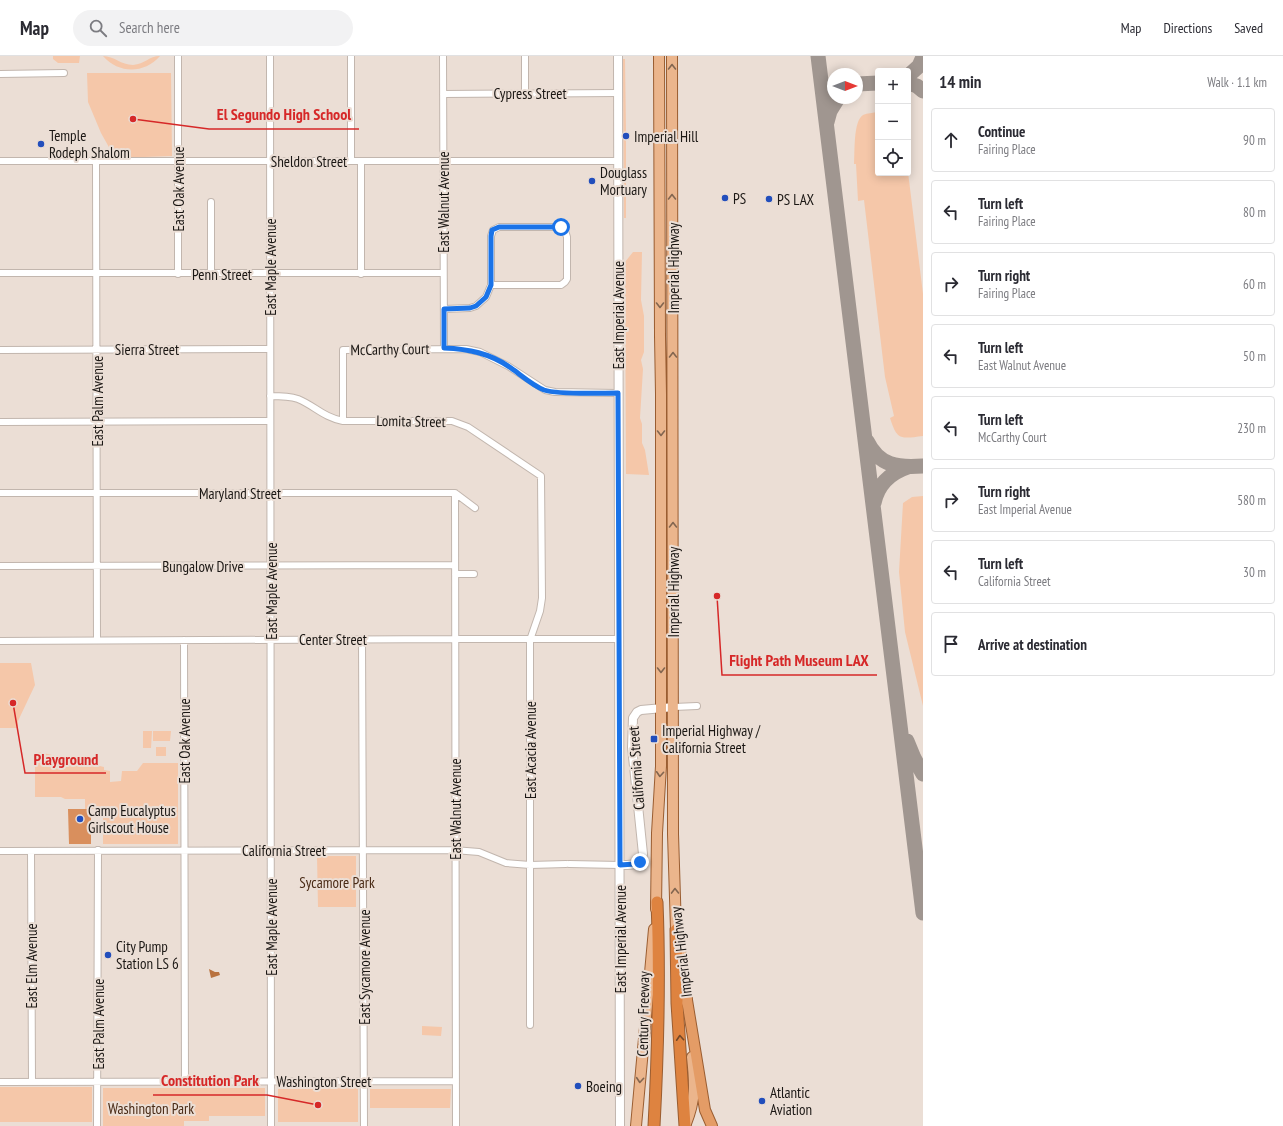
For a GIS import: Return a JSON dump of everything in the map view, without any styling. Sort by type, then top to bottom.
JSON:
[{"type":"highway","name":"Century Freeway","points":[[654,1126],[658,1043],[659,944],[657,902]]},
{"type":"highway","points":[[676,930],[677,1003],[685,1126]]},
{"type":"highway","points":[[686,994],[705,1110],[712,1126]]},
{"type":"main road","name":"Imperial Highway","points":[[636,1126],[657,902],[657,833],[661,766],[659,56]]},
{"type":"main road","name":"Imperial Highway","points":[[672,56],[673,834],[676,930],[682,961],[695,1086],[694,1101],[685,1126]]},
{"type":"main road","points":[[661,394],[673,394]]},
{"type":"street","name":"East Oak Avenue","points":[[178,56],[178,274]]},
{"type":"street","name":"East Maple Avenue","points":[[270,56],[271,1126]]},
{"type":"street","points":[[351,56],[351,161]]},
{"type":"street","name":"East Walnut Avenue","points":[[443,56],[444,348]]},
{"type":"street","points":[[525,56],[525,93]]},
{"type":"street","name":"East Imperial Avenue","points":[[618,56],[620,1126]]},
{"type":"street","points":[[0,74],[64,73]]},
{"type":"street","name":"Cypress Street","points":[[443,94],[618,93]]},
{"type":"street","name":"Sheldon Street","points":[[0,162],[618,160]]},
{"type":"street","name":"East Palm Avenue","points":[[96,161],[97,640]]},
{"type":"street","points":[[361,161],[361,274]]},
{"type":"street","points":[[211,202],[212,274]]},
{"type":"street","points":[[444,309],[470,308],[476,306],[486,297],[491,285],[492,230],[499,227],[561,227],[565,231],[568,237],[567,279],[561,285],[491,285]]},
{"type":"street","name":"Penn Street","points":[[0,274],[444,273]]},
{"type":"street","name":"Sierra Street","points":[[0,350],[270,349]]},
{"type":"street","name":"McCarthy Court","points":[[343,421],[343,350],[466,349],[480,352],[508,366],[545,390],[555,392],[618,393]]},
{"type":"street","name":"Lomita Street","points":[[270,396],[281,396],[297,399],[330,418],[343,421],[452,421],[468,427],[541,476]]},
{"type":"street","points":[[0,422],[270,421]]},
{"type":"street","name":"East Acacia Avenue","points":[[530,1025],[530,640],[540,611],[542,598],[541,476]]},
{"type":"street","name":"Maryland Street","points":[[0,493],[455,493]]},
{"type":"street","points":[[455,493],[475,508]]},
{"type":"street","name":"East Walnut Avenue","points":[[455,493],[454,850],[456,1126]]},
{"type":"street","name":"Bungalow Drive","points":[[0,566],[455,565]]},
{"type":"street","points":[[455,574],[474,574]]},
{"type":"street","name":"East Sycamore Avenue","points":[[362,639],[364,1126]]},
{"type":"street","name":"Center Street","points":[[0,641],[618,639]]},
{"type":"street","name":"East Oak Avenue","points":[[184,640],[185,1082]]},
{"type":"street","name":"California Street","points":[[0,851],[454,850],[479,852],[506,864],[635,864],[640,862],[643,854],[632,746],[633,718],[637,712],[641,710],[674,706],[697,706]]},
{"type":"street","name":"East Palm Avenue","points":[[97,1126],[98,850]]},
{"type":"street","name":"East Elm Avenue","points":[[31,851],[32,1082]]},
{"type":"street","name":"Washington Street","points":[[0,1082],[456,1081]]},
{"type":"green space","points":[[53,56],[80,56],[79,63],[58,63],[53,59]]},
{"type":"green space","points":[[103,56],[111,57],[125,64],[133,65],[156,56],[160,56],[147,66],[132,70],[116,66]]},
{"type":"green space","points":[[623,59],[625,59],[627,136],[626,218],[624,218]]},
{"type":"green space","points":[[87,73],[171,73],[172,156],[115,158],[101,133],[88,102]]},
{"type":"green space","points":[[875,112],[875,176],[908,176],[923,294],[923,436],[909,438],[900,436],[895,431],[890,418],[894,416],[885,377],[864,200],[858,201],[856,164],[854,164],[856,130],[860,118],[868,113]]},
{"type":"green space","points":[[633,252],[642,252],[641,300],[644,316],[644,352],[641,360],[643,369],[640,418],[642,424],[642,443],[645,450],[649,475],[626,474],[625,262]]},
{"type":"green space","points":[[923,496],[923,706],[905,632],[899,572],[903,503],[912,497]]},
{"type":"green space","points":[[0,663],[31,663],[35,685],[18,721],[18,728],[0,728]]},
{"type":"green space","points":[[143,731],[152,731],[151,748],[143,748]]},
{"type":"green space","points":[[153,731],[171,731],[170,741],[153,741]]},
{"type":"green space","points":[[156,747],[166,747],[166,756],[156,756]]},
{"type":"green space","points":[[39,752],[104,767],[104,770],[110,771],[110,782],[121,781],[122,771],[137,771],[143,763],[178,763],[178,844],[103,844],[103,809],[85,809],[85,799],[35,797],[35,753]]},
{"type":"green space","name":"Sycamore Park","points":[[317,856],[356,856],[356,907],[318,907]]},
{"type":"green space","points":[[422,1026],[442,1027],[441,1036],[422,1035]]},
{"type":"green space","points":[[0,1087],[92,1087],[92,1122],[0,1122]]},
{"type":"green space","name":"Washington Park","points":[[103,1088],[265,1088],[265,1116],[209,1116],[209,1121],[184,1121],[184,1126],[103,1126]]},
{"type":"green space","points":[[358,1088],[358,1122],[278,1122],[278,1089]]},
{"type":"green space","points":[[370,1089],[451,1089],[450,1108],[370,1108]]},
{"type":"shaded area","points":[[68,809],[91,809],[91,844],[69,844]]},
{"type":"shaded area","points":[[209,969],[219,972],[220,975],[211,978]]},
{"type":"taxiway","points":[[818,56],[923,913]]},
{"type":"taxiway","points":[[911,73],[919,66],[923,57]]},
{"type":"taxiway","points":[[863,84],[875,83]]},
{"type":"taxiway","points":[[911,84],[917,86],[923,91]]},
{"type":"taxiway","points":[[827,122],[830,111],[834,104]]},
{"type":"taxiway","points":[[867,441],[877,456],[890,464],[897,466],[923,466]]},
{"type":"taxiway","points":[[874,503],[878,490],[886,480],[896,472],[908,467]]},
{"type":"taxiway","points":[[907,741],[923,774]]},
{"type":"place","name":"El Segundo High School","points":[[133,119]]},
{"type":"place","name":"Imperial Hill","points":[[626,136]]},
{"type":"place","name":"Temple Rodeph Shalom","points":[[41,144]]},
{"type":"place","name":"Douglass Mortuary","points":[[592,181]]},
{"type":"place","name":"PS","points":[[725,198]]},
{"type":"place","name":"PS LAX","points":[[769,199]]},
{"type":"place","name":"Flight Path Museum LAX","points":[[717,596]]},
{"type":"place","name":"Playground","points":[[13,703]]},
{"type":"place","name":"Imperial Highway / California Street","points":[[654,739]]},
{"type":"place","name":"Camp Eucalyptus Girlscout House","points":[[80,819]]},
{"type":"place","name":"City Pump Station LS 6","points":[[108,955]]},
{"type":"place","name":"Boeing","points":[[578,1086]]},
{"type":"place","name":"Atlantic Aviation","points":[[762,1101]]},
{"type":"place","name":"Constitution Park","points":[[318,1105]]},
{"type":"route","points":[[561,227],[499,227],[492,230],[491,285],[486,297],[476,306],[470,308],[444,309],[444,348],[466,349],[480,352],[508,366],[535,385],[545,390],[555,392],[618,393],[620,865],[629,865],[640,862]]}]
